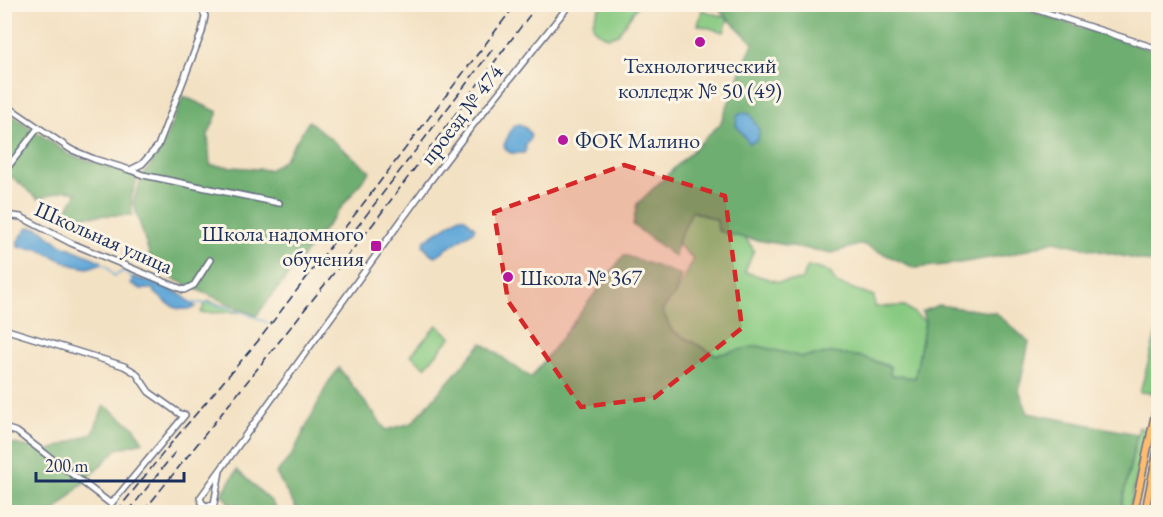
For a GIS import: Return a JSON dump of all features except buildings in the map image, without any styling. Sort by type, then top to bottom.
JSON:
[{"type":"main road","points":[[1134,513],[1158,400]]},
{"type":"main road","points":[[1145,513],[1158,448]]},
{"type":"street","points":[[130,170],[142,164],[158,146],[202,33],[205,16],[200,4]]},
{"type":"street","name":"проезд № 474","points":[[220,471],[214,504],[206,506],[200,498],[381,247],[469,130],[570,4]]},
{"type":"street","points":[[1019,4],[1158,49]]},
{"type":"street","points":[[4,104],[70,149],[94,159],[143,175],[279,203]]},
{"type":"street","points":[[4,172],[38,128]]},
{"type":"street","name":"Школьная улица","points":[[4,215],[25,219],[71,243],[184,290],[194,285],[210,260]]},
{"type":"street","points":[[4,329],[124,366],[136,373],[149,392],[180,414],[185,415],[111,504],[17,432],[4,428]]},
{"type":"highlighted area","points":[[624,165],[725,196],[742,328],[654,398],[581,407],[508,301],[494,212]]},
{"type":"green space","points":[[602,4],[638,5],[618,34],[609,37],[597,31],[593,24]]},
{"type":"green space","points":[[714,5],[1011,5],[1158,52],[1158,264],[1054,241],[1013,254],[915,268],[862,244],[832,253],[745,238],[718,231],[717,220],[692,211],[677,244],[675,257],[633,225],[637,204],[720,124],[753,43]]},
{"type":"green space","points":[[702,10],[728,18],[724,32],[698,25]]},
{"type":"green space","points":[[183,96],[218,112],[208,135],[210,165],[269,170],[284,160],[309,121],[370,171],[256,316],[171,278],[150,256],[133,202],[143,175],[161,150]]},
{"type":"green space","points":[[5,110],[70,155],[138,176],[131,199],[132,215],[63,216],[77,193],[66,190],[38,199],[11,176],[5,184],[4,151],[9,144],[5,143]]},
{"type":"green space","points":[[691,211],[717,220],[718,231],[745,238],[754,250],[745,272],[779,282],[802,280],[808,266],[830,272],[836,283],[874,296],[875,307],[905,306],[925,322],[915,378],[890,375],[890,366],[862,357],[831,353],[802,357],[758,346],[716,355],[672,331],[662,310],[675,294],[694,259],[677,244]]},
{"type":"green space","points":[[624,255],[681,275],[675,294],[662,310],[672,331],[716,355],[758,346],[802,357],[831,353],[862,357],[890,367],[890,375],[915,378],[925,322],[922,312],[938,305],[996,313],[1029,342],[1019,390],[1028,413],[1137,434],[1120,512],[298,512],[276,473],[292,455],[328,383],[339,368],[386,430],[412,423],[482,343],[531,378]]},
{"type":"green space","points":[[209,301],[242,312],[201,313],[204,305]]},
{"type":"green space","points":[[437,325],[451,337],[425,367],[411,355]]},
{"type":"green space","points":[[1158,327],[1160,362],[1158,380],[1153,393],[1140,392]]},
{"type":"green space","points":[[104,405],[135,428],[143,442],[117,449],[54,512],[5,512],[5,442],[48,451],[93,433]]},
{"type":"green space","points":[[1139,427],[1146,431],[1129,512],[1120,512]]},
{"type":"green space","points":[[237,470],[271,501],[278,512],[221,512],[229,502],[222,494]]},
{"type":"water","points":[[742,113],[750,114],[759,130],[758,140],[749,143],[736,125],[737,116]]},
{"type":"water","points":[[519,124],[531,135],[525,145],[524,153],[511,153],[504,145],[513,126]]},
{"type":"water","points":[[460,217],[465,218],[475,228],[473,231],[436,256],[431,254],[423,245],[425,240]]},
{"type":"water","points":[[28,227],[39,228],[60,244],[102,263],[88,268],[72,265],[38,249],[18,247],[18,241]]},
{"type":"water","points":[[133,277],[174,291],[196,307],[178,309],[155,293],[153,289],[141,289],[131,284]]},
{"type":"waterway","points":[[100,263],[107,266],[114,276],[124,271],[133,279]]},
{"type":"waterway","points":[[189,304],[218,305],[240,311],[268,323]]},
{"type":"railway","points":[[116,512],[258,341],[516,4]]},
{"type":"railway","points":[[143,512],[373,224],[538,4]]},
{"type":"railway","points":[[348,239],[495,46]]},
{"type":"railway","points":[[128,512],[176,451]]},
{"type":"place","name":"Технологический колледж № 50 (49)","points":[[700,42]]},
{"type":"place","name":"ФОК Малино","points":[[563,140]]},
{"type":"place","name":"Школа надомного обучения","points":[[376,246]]},
{"type":"place","name":"Школа № 367","points":[[508,277]]}]
